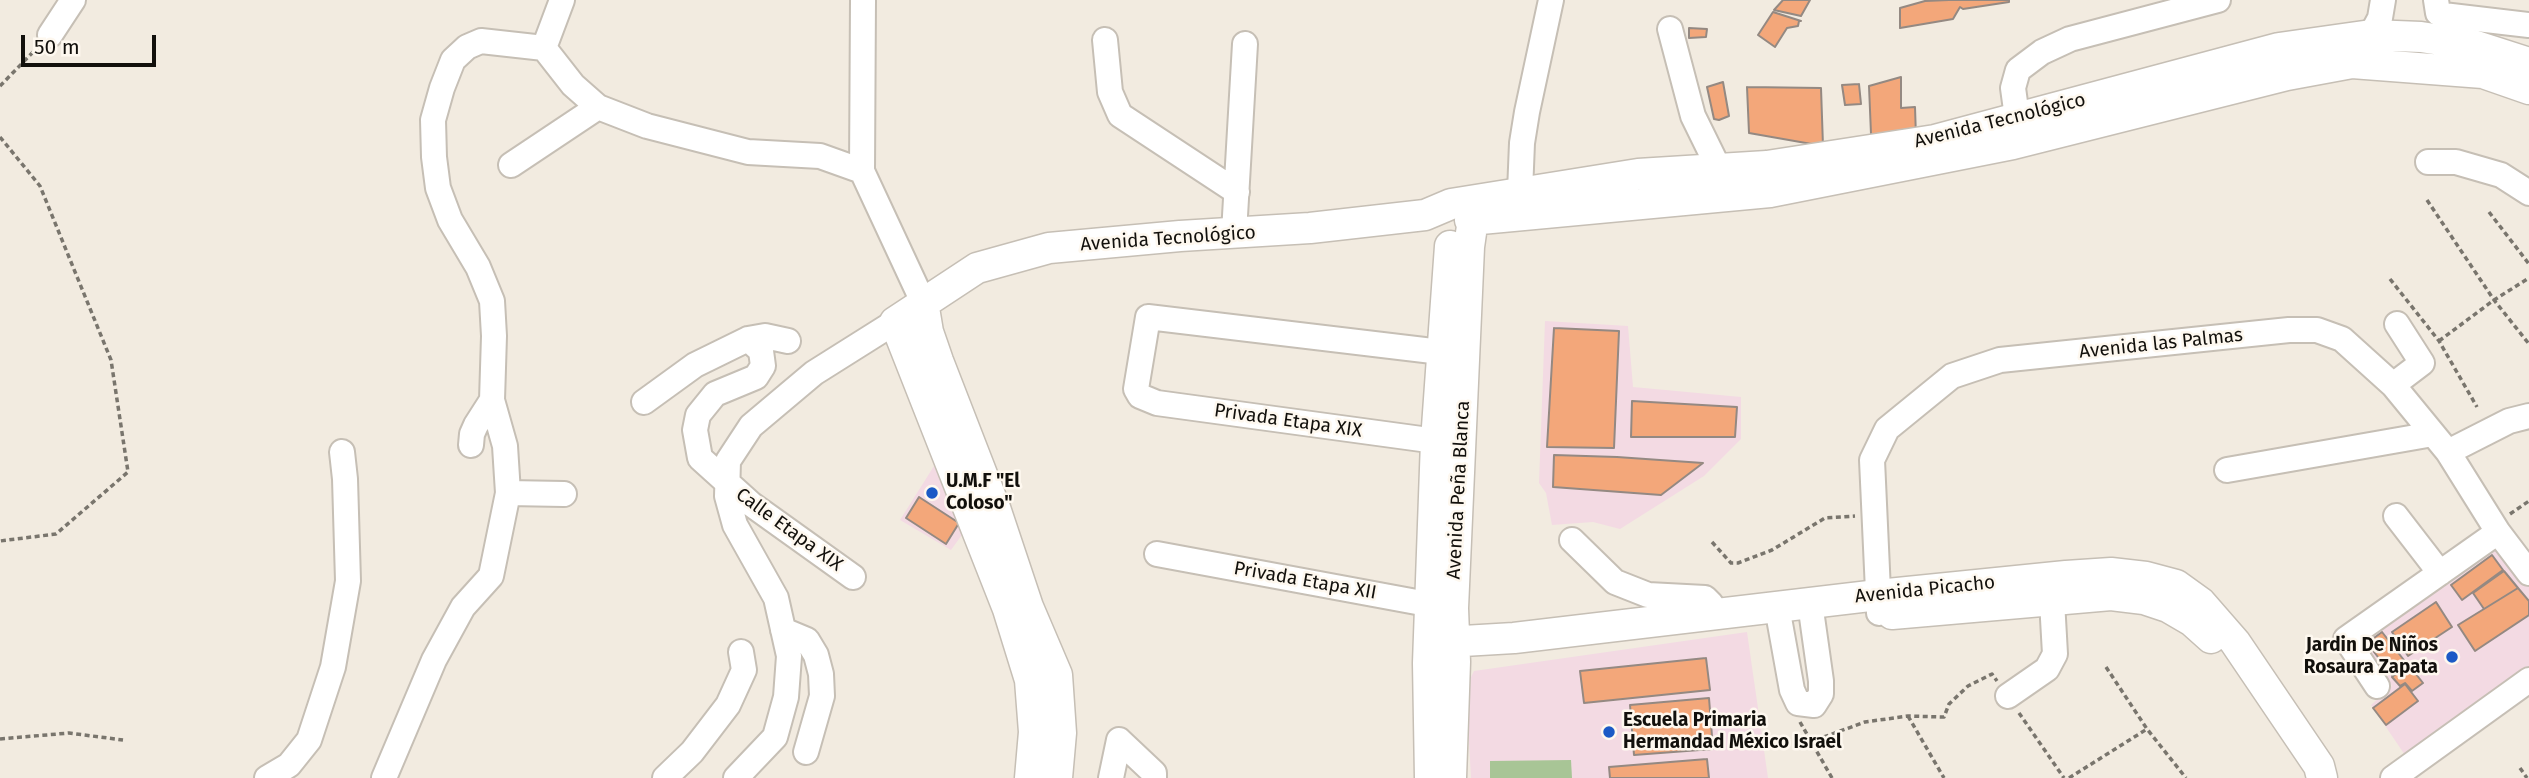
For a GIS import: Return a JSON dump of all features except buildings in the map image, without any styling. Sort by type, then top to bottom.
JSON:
[{"type":"main road","name":"Avenida Tecnológico","points":[[1455,212],[1520,192],[1638,174],[1767,166],[1935,140],[2279,48],[2371,35],[2421,37],[2473,45],[2529,63]]},
{"type":"main road","name":"Avenida Tecnológico","points":[[895,322],[977,268],[1049,248],[1310,228],[1455,212],[1770,192],[2013,144],[2287,75],[2352,63],[2483,73],[2529,89]]},
{"type":"main road","name":"Avenida Peña Blanca","points":[[1442,606],[1436,441],[1441,352],[1455,212]]},
{"type":"main road","name":"Avenida Peña Blanca","points":[[1430,778],[1469,247],[1455,212]]},
{"type":"main road","points":[[923,302],[928,332],[938,361],[995,508],[1028,607],[1057,675],[1061,733],[1057,778]]},
{"type":"main road","points":[[895,322],[1008,609],[1030,680],[1034,732],[1030,778]]},
{"type":"main road","name":"Avenida Picacho","points":[[1441,653],[1878,605],[2111,573],[2146,577],[2176,585],[2201,603],[2235,642],[2319,766],[2322,778]]},
{"type":"main road","name":"Avenida Picacho","points":[[1878,605],[2052,601],[2111,595],[2144,599],[2168,607],[2192,621],[2217,644],[2298,762],[2299,778]]},
{"type":"main road","name":"Avenida Picacho","points":[[1441,653],[1514,638],[1713,614],[1778,616]]},
{"type":"main road","name":"Avenida Peña Blanca","points":[[1441,653],[1451,778]]},
{"type":"street","points":[[50,35],[73,0]]},
{"type":"street","points":[[544,48],[562,0]]},
{"type":"street","points":[[863,0],[862,171],[923,302]]},
{"type":"street","points":[[1520,192],[1522,143],[1527,112],[1551,0]]},
{"type":"street","points":[[2017,117],[2013,88],[2018,70],[2042,52],[2070,40],[2218,0]]},
{"type":"street","points":[[2371,35],[2380,18],[2383,0]]},
{"type":"street","points":[[2436,0],[2438,13],[2443,15],[2529,25]]},
{"type":"street","points":[[1670,29],[1693,116],[1719,169]]},
{"type":"street","points":[[1105,40],[1111,92],[1120,115],[1237,192]]},
{"type":"street","points":[[384,778],[434,660],[463,607],[491,576],[508,493],[505,446],[492,400],[492,301],[478,267],[450,220],[438,188],[434,157],[433,120],[453,60],[467,47],[481,41],[544,48],[573,85],[598,107],[647,126],[748,152],[820,156],[862,171]]},
{"type":"street","points":[[1234,233],[1245,44]]},
{"type":"street","points":[[511,165],[598,107]]},
{"type":"street","points":[[2428,162],[2456,162],[2501,175],[2529,193]]},
{"type":"street","name":"Privada Etapa XIX","points":[[1436,441],[1157,402],[1140,396],[1136,389],[1148,317],[1441,352]]},
{"type":"street","points":[[736,778],[775,737],[786,697],[789,656],[776,598],[735,525],[727,496],[728,461],[751,426],[814,373],[895,322]]},
{"type":"street","points":[[2393,385],[2422,363],[2397,324]]},
{"type":"street","name":"Avenida las Palmas","points":[[1878,605],[1872,460],[1887,429],[1952,376],[2000,360],[2289,330],[2317,330],[2342,339],[2393,385],[2441,443],[2498,532],[2529,573]]},
{"type":"street","points":[[644,402],[695,365],[748,339],[765,336],[788,341]]},
{"type":"street","name":"Calle Etapa XIX","points":[[748,339],[761,351],[764,366],[756,377],[715,394],[698,415],[695,430],[700,458],[751,504],[853,577]]},
{"type":"street","points":[[471,445],[476,425],[492,400]]},
{"type":"street","points":[[2227,470],[2441,443],[2529,416]]},
{"type":"street","points":[[267,778],[289,765],[309,740],[333,667],[348,581],[342,452]]},
{"type":"street","points":[[508,493],[564,494]]},
{"type":"street","points":[[2396,516],[2440,573]]},
{"type":"street","points":[[2377,686],[2346,639],[2498,532]]},
{"type":"street","points":[[1572,540],[1615,582],[1648,595],[1706,598],[1711,604],[1713,614]]},
{"type":"street","name":"Privada Etapa XII","points":[[1157,554],[1442,606]]},
{"type":"street","points":[[2008,696],[2047,669],[2055,654],[2052,601]]},
{"type":"street","points":[[1778,616],[1792,690],[1798,703],[1814,705],[1821,694],[1812,612]]},
{"type":"street","points":[[783,630],[807,640],[816,655],[821,674],[822,696],[806,752]]},
{"type":"street","points":[[665,778],[692,752],[728,705],[744,670],[741,652]]},
{"type":"street","points":[[2394,778],[2529,680]]},
{"type":"street","points":[[1111,778],[1119,740],[1154,773],[1154,778]]},
{"type":"path","points":[[0,86],[50,35]]},
{"type":"path","points":[[0,137],[40,186],[111,360],[128,472],[56,534],[0,541]]},
{"type":"path","points":[[2427,200],[2494,300],[2529,344]]},
{"type":"path","points":[[2489,212],[2529,264]]},
{"type":"path","points":[[2390,278],[2439,341],[2477,407]]},
{"type":"path","points":[[2439,341],[2529,278]]},
{"type":"path","points":[[1712,542],[1723,557],[1731,563],[1738,563],[1772,550],[1825,517],[1874,514]]},
{"type":"path","points":[[2106,667],[2147,729],[2186,778]]},
{"type":"path","points":[[1807,737],[1821,738],[1865,722],[1908,716],[1944,717],[1949,704],[1968,686],[1992,674],[2066,778],[2147,729]]},
{"type":"path","points":[[1798,703],[1801,725],[1832,778]]},
{"type":"path","points":[[1908,716],[1944,778]]},
{"type":"path","points":[[0,739],[69,733],[123,740]]},
{"type":"path","points":[[2520,768],[2526,778]]},
{"type":"shaded area","points":[[1545,321],[1628,326],[1633,387],[1741,397],[1741,439],[1704,476],[1620,529],[1593,522],[1552,525],[1546,493],[1539,483]]},
{"type":"shaded area","name":"U.M.F \"El Coloso\"","points":[[934,466],[964,532],[951,550],[900,520]]},
{"type":"shaded area","name":"Jardin De Niños Rosaura Zapata","points":[[2502,542],[2529,579],[2529,675],[2409,761],[2371,705],[2392,686],[2363,639]]},
{"type":"shaded area","name":"Escuela Primaria Hermandad México Israel","points":[[1747,632],[1768,778],[1471,778],[1466,687],[1474,671]]},
{"type":"green space","points":[[1571,760],[1572,778],[1490,778],[1490,761]]},
{"type":"place","name":"U.M.F \"El Coloso\"","points":[[932,493]]},
{"type":"place","name":"Jardin De Niños Rosaura Zapata","points":[[2452,657]]},
{"type":"place","name":"Escuela Primaria Hermandad México Israel","points":[[1609,732]]}]
